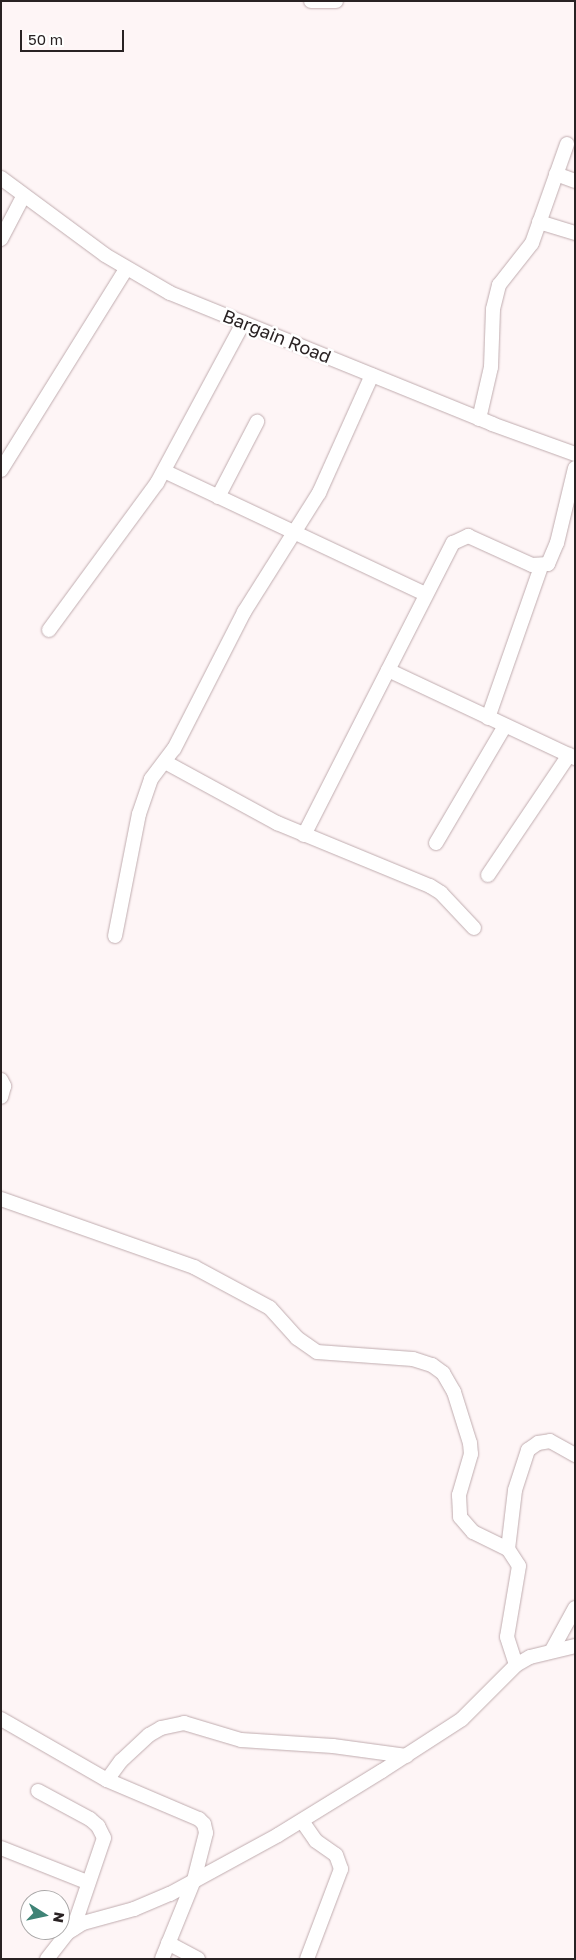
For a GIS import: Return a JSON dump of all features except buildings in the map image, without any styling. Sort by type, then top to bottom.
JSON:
[{"type":"street","points":[[311,1],[336,1]]},
{"type":"street","points":[[479,419],[491,367],[495,298],[505,275],[527,251],[567,144]]},
{"type":"street","points":[[556,174],[575,181]]},
{"type":"street","name":"Bargain Road","points":[[1,178],[24,197],[126,269],[170,293],[479,419],[575,454]]},
{"type":"street","points":[[1,239],[24,197]]},
{"type":"street","points":[[539,222],[575,233]]},
{"type":"street","points":[[1,470],[126,269]]},
{"type":"street","points":[[49,630],[164,471],[243,323]]},
{"type":"street","points":[[115,936],[139,814],[151,779],[165,762],[244,612],[325,481],[372,374]]},
{"type":"street","points":[[218,497],[257,422]]},
{"type":"street","points":[[488,718],[540,566],[554,556],[575,468]]},
{"type":"street","points":[[164,471],[425,594]]},
{"type":"street","points":[[304,835],[445,554],[460,537],[478,538],[520,560],[540,566]]},
{"type":"street","points":[[388,670],[572,757],[488,875]]},
{"type":"street","points":[[436,843],[505,726]]},
{"type":"street","points":[[165,762],[304,835],[430,886],[441,894],[474,928]]},
{"type":"street","points":[[1,1080],[1,1097]]},
{"type":"street","points":[[1,1199],[194,1267],[270,1308],[297,1338],[317,1352],[413,1359],[432,1365],[448,1381],[470,1442],[471,1454],[459,1495],[460,1517],[473,1532],[508,1548],[519,1566],[507,1637],[516,1665]]},
{"type":"street","points":[[508,1548],[515,1490],[528,1450],[538,1443],[550,1441],[575,1455]]},
{"type":"street","points":[[552,1650],[575,1608]]},
{"type":"street","points":[[47,1959],[73,1929],[98,1917],[149,1904],[302,1821],[406,1756],[468,1714],[516,1665],[552,1650],[575,1646]]},
{"type":"street","points":[[1,1719],[107,1780],[204,1824],[206,1833],[194,1880],[162,1959]]},
{"type":"street","points":[[107,1780],[121,1761],[149,1735],[161,1728],[184,1723],[240,1740],[334,1746],[406,1756]]},
{"type":"street","points":[[38,1791],[90,1819],[102,1833],[101,1853],[87,1882],[73,1929]]},
{"type":"street","points":[[302,1821],[316,1841],[336,1855],[341,1869],[307,1959]]},
{"type":"street","points":[[1,1848],[87,1882]]},
{"type":"street","points":[[168,1943],[198,1959]]}]
